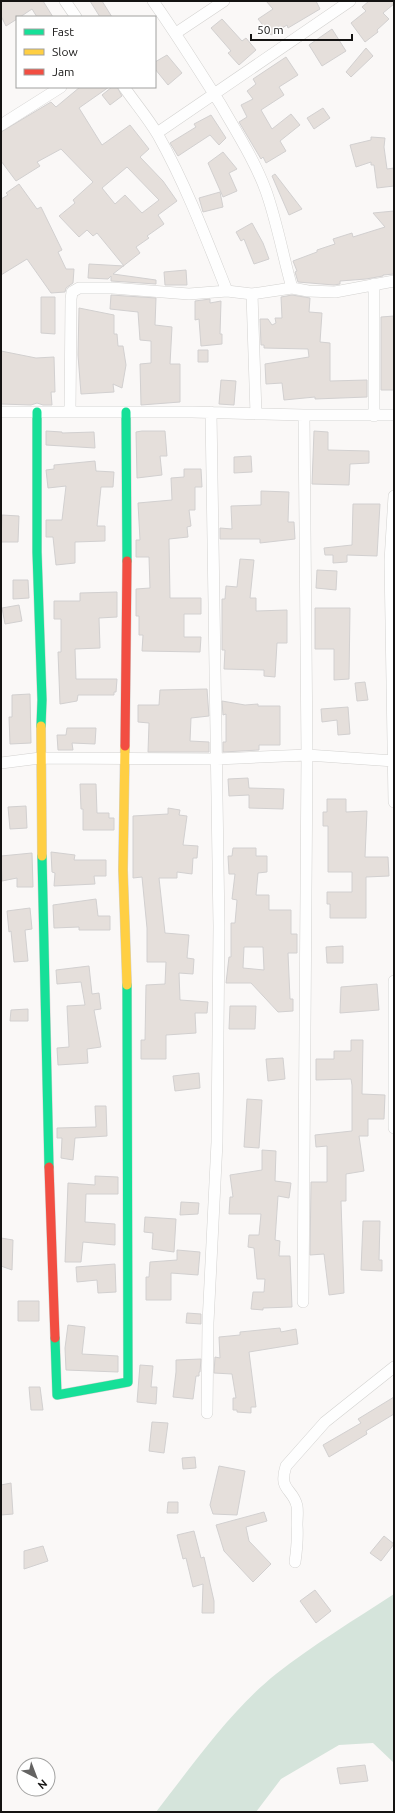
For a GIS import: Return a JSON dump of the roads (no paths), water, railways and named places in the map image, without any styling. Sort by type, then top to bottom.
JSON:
[{"type":"street","points":[[65,1],[75,16]]},
{"type":"street","points":[[153,1],[176,33],[242,142],[266,192],[292,288]]},
{"type":"street","points":[[176,33],[224,1]]},
{"type":"street","points":[[157,133],[350,1]]},
{"type":"street","points":[[1,125],[59,88]]},
{"type":"street","points":[[125,88],[157,133],[193,206],[227,291]]},
{"type":"street","points":[[70,412],[71,299],[74,290],[79,288],[112,288],[189,294],[227,291],[252,294],[292,288],[308,291],[335,292],[394,281]]},
{"type":"street","points":[[374,284],[374,416]]},
{"type":"street","points":[[252,294],[256,414]]},
{"type":"street","points":[[1,412],[211,412],[304,415],[394,415]]},
{"type":"street","points":[[37,412],[37,552],[42,700],[40,758],[46,1089],[57,1395],[128,1382],[127,1001],[123,870],[127,609],[126,412]]},
{"type":"street","points":[[207,1414],[208,1323],[217,1142],[219,926],[211,412]]},
{"type":"street","points":[[304,415],[307,755],[304,1302]]},
{"type":"street","points":[[394,496],[390,562],[394,802]]},
{"type":"street","points":[[1,763],[40,758],[217,759],[307,755],[394,761]]},
{"type":"street","points":[[394,982],[394,1128]]},
{"type":"street","points":[[295,1562],[298,1542],[298,1514],[296,1504],[284,1486],[286,1466],[325,1422],[394,1368]]}]
